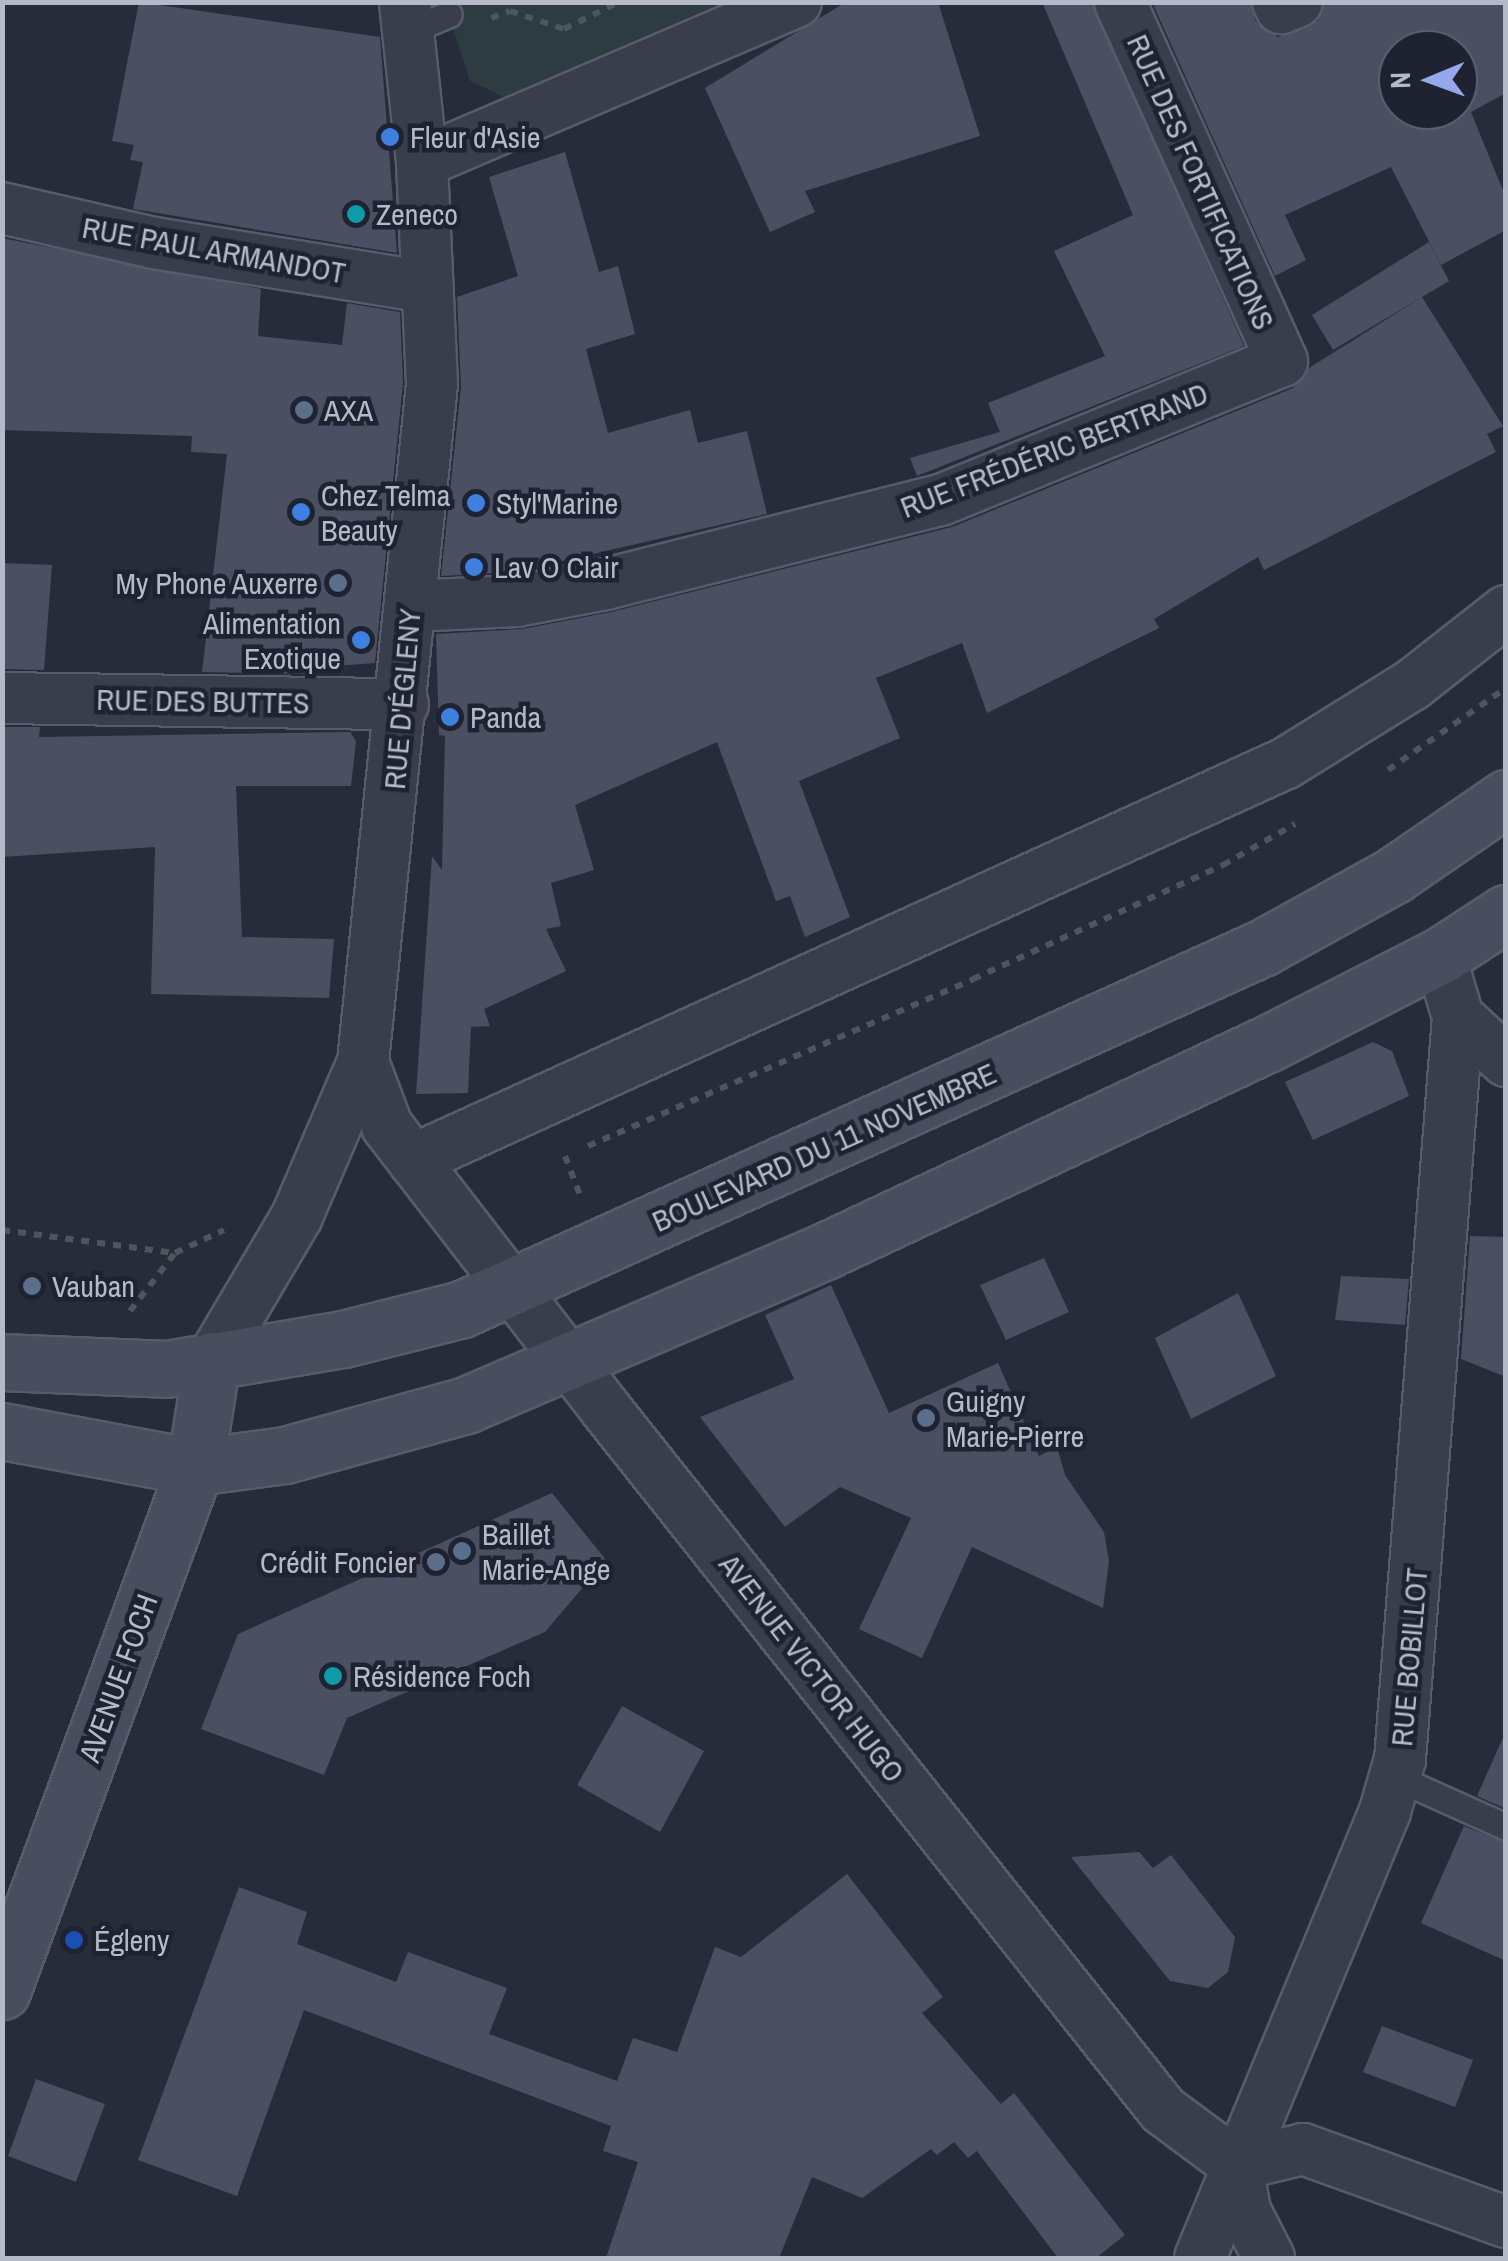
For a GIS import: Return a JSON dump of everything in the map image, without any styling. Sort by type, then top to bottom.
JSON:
[{"type":"main road","name":"BOULEVARD DU 11 NOVEMBRE","points":[[2,1362],[166,1369],[404,1326],[512,1288],[1262,948],[1394,875],[1506,798]]},
{"type":"main road","points":[[2,1431],[195,1468],[285,1456],[466,1405],[844,1242],[1440,956],[1506,913]]},
{"type":"main road","name":"AVENUE FOCH","points":[[2,1990],[195,1468],[212,1360]]},
{"type":"street","points":[[422,162],[796,2]]},
{"type":"street","name":"RUE DES FORTIFICATIONS","points":[[1120,2],[1282,361]]},
{"type":"street","points":[[1278,2],[1281,8],[1296,2]]},
{"type":"street","name":"RUE D'ÉGLENY","points":[[212,1360],[297,1216],[364,1062],[403,704],[432,384],[422,162],[425,17]]},
{"type":"street","name":"RUE PAUL ARMANDOT","points":[[2,208],[154,243],[427,287]]},
{"type":"street","name":"RUE FRÉDÉRIC BERTRAND","points":[[411,606],[516,601],[606,584],[941,500],[1282,361]]},
{"type":"street","points":[[413,1160],[1286,762],[1412,685],[1506,611]]},
{"type":"street","name":"RUE DES BUTTES","points":[[2,698],[403,704]]},
{"type":"street","points":[[1440,956],[1458,1018],[1506,1061]]},
{"type":"street","name":"RUE BOBILLOT","points":[[1200,2258],[1395,1778],[1407,1706],[1458,1018]]},
{"type":"street","name":"AVENUE VICTOR HUGO","points":[[364,1062],[387,1126],[569,1362],[1162,2110],[1238,2165]]},
{"type":"street","points":[[1269,2258],[1245,2211],[1238,2165],[1303,2149],[1506,2222]]},
{"type":"lane","points":[[1395,1778],[1506,1827]]},
{"type":"path","points":[[425,17],[454,32],[510,11],[564,28],[619,2]]},
{"type":"path","points":[[564,1156],[582,1200]]},
{"type":"path","points":[[122,1321],[175,1253],[240,1222]]},
{"type":"path","points":[[2,1230],[175,1253]]},
{"type":"shaded area","points":[[445,3],[722,3],[504,97],[470,81]]},
{"type":"building","points":[[139,2],[380,37],[397,253],[133,209],[143,162],[130,160],[134,145],[112,141]]},
{"type":"building","points":[[846,2],[938,2],[980,136],[805,191],[815,212],[770,232],[705,88]]},
{"type":"building","points":[[1042,2],[1092,2],[1244,346],[917,476],[910,458],[1000,432],[988,403],[1105,356],[1054,251],[1133,215]]},
{"type":"building","points":[[1152,2],[1250,2],[1256,22],[1278,37],[1318,21],[1325,2],[1506,2],[1506,93],[1478,108],[1478,30],[1378,30],[1378,130],[1478,129],[1506,198],[1506,230],[1441,265],[1391,167],[1285,215],[1306,260],[1275,276]]},
{"type":"building","points":[[565,152],[599,272],[618,266],[635,334],[586,349],[608,433],[690,410],[698,443],[747,431],[767,514],[514,572],[441,576],[461,387],[457,297],[518,276],[489,177]]},
{"type":"building","points":[[2,238],[261,289],[258,336],[342,345],[347,303],[400,312],[403,383],[375,663],[308,668],[312,674],[202,672],[227,454],[191,452],[192,436],[2,430]]},
{"type":"building","points":[[1429,242],[1449,281],[1333,350],[1312,315]]},
{"type":"building","points":[[1422,297],[1503,426],[1487,434],[1496,452],[1264,570],[1258,557],[1154,619],[1159,628],[987,713],[962,643],[876,678],[900,738],[799,781],[850,917],[805,937],[790,896],[776,901],[717,742],[575,805],[594,870],[551,883],[561,926],[546,929],[566,971],[484,1009],[490,1026],[471,1027],[468,1093],[416,1094],[432,856],[442,870],[445,736],[439,735],[436,634],[522,629],[611,612],[952,527],[1293,388],[1309,368]]},
{"type":"building","points":[[2,563],[52,565],[44,670],[2,669]]},
{"type":"building","points":[[2,727],[40,727],[39,737],[350,732],[356,741],[351,786],[236,786],[242,937],[334,939],[329,998],[151,994],[155,847],[2,857]]},
{"type":"building","points":[[1373,1042],[1392,1051],[1409,1096],[1313,1140],[1285,1082]]},
{"type":"building","points":[[1470,1236],[1506,1237],[1506,1377],[1461,1359]]},
{"type":"building","points":[[1044,1258],[1069,1312],[1006,1340],[980,1285]]},
{"type":"building","points":[[1341,1276],[1409,1279],[1405,1325],[1335,1320]]},
{"type":"building","points":[[831,1285],[889,1413],[998,1363],[1039,1456],[1057,1447],[1065,1475],[1104,1532],[1109,1561],[1103,1608],[972,1547],[922,1658],[859,1629],[911,1518],[840,1487],[785,1527],[700,1417],[794,1379],[765,1315]]},
{"type":"building","points":[[1238,1293],[1276,1376],[1191,1419],[1155,1338]]},
{"type":"building","name":"Résidence Foch","points":[[552,1493],[606,1560],[545,1632],[347,1718],[324,1775],[201,1729],[238,1634]]},
{"type":"building","points":[[622,1706],[704,1751],[660,1832],[577,1785]]},
{"type":"building","points":[[1506,1731],[1506,1809],[1477,1796]]},
{"type":"building","points":[[1464,1826],[1506,1843],[1506,1961],[1421,1923]]},
{"type":"building","points":[[1139,1852],[1153,1868],[1171,1855],[1235,1937],[1228,1972],[1208,1988],[1170,1981],[1071,1857]]},
{"type":"building","points":[[847,1874],[943,1997],[922,2013],[1001,2104],[1014,2093],[1125,2235],[1096,2258],[1058,2258],[977,2151],[968,2158],[954,2142],[937,2155],[931,2149],[862,2198],[812,2177],[779,2258],[606,2258],[638,2162],[603,2151],[611,2126],[304,2010],[237,2196],[138,2160],[239,1887],[307,1912],[297,1944],[396,1982],[408,1952],[507,1988],[489,2034],[617,2081],[633,2038],[677,2052],[715,1947],[741,1957]]},
{"type":"building","points":[[1382,2026],[1473,2060],[1455,2107],[1363,2072]]},
{"type":"building","points":[[36,2079],[105,2104],[76,2182],[8,2156]]},
{"type":"place","name":"Fleur d'Asie","points":[[390,137]]},
{"type":"place","name":"Zeneco","points":[[356,214]]},
{"type":"place","name":"AXA","points":[[304,410]]},
{"type":"place","name":"Styl'Marine","points":[[476,503]]},
{"type":"place","name":"Chez Telma Beauty","points":[[301,512]]},
{"type":"place","name":"Lav O Clair","points":[[474,567]]},
{"type":"place","name":"My Phone Auxerre","points":[[338,583]]},
{"type":"place","name":"Alimentation Exotique","points":[[361,640]]},
{"type":"place","name":"Panda","points":[[450,717]]},
{"type":"place","name":"Vauban","points":[[32,1286]]},
{"type":"place","name":"Guigny Marie-Pierre","points":[[926,1418]]},
{"type":"place","name":"Baillet Marie-Ange","points":[[462,1551]]},
{"type":"place","name":"Crédit Foncier","points":[[436,1562]]},
{"type":"place","name":"Résidence Foch","points":[[333,1676]]},
{"type":"place","name":"Égleny","points":[[74,1940]]}]
